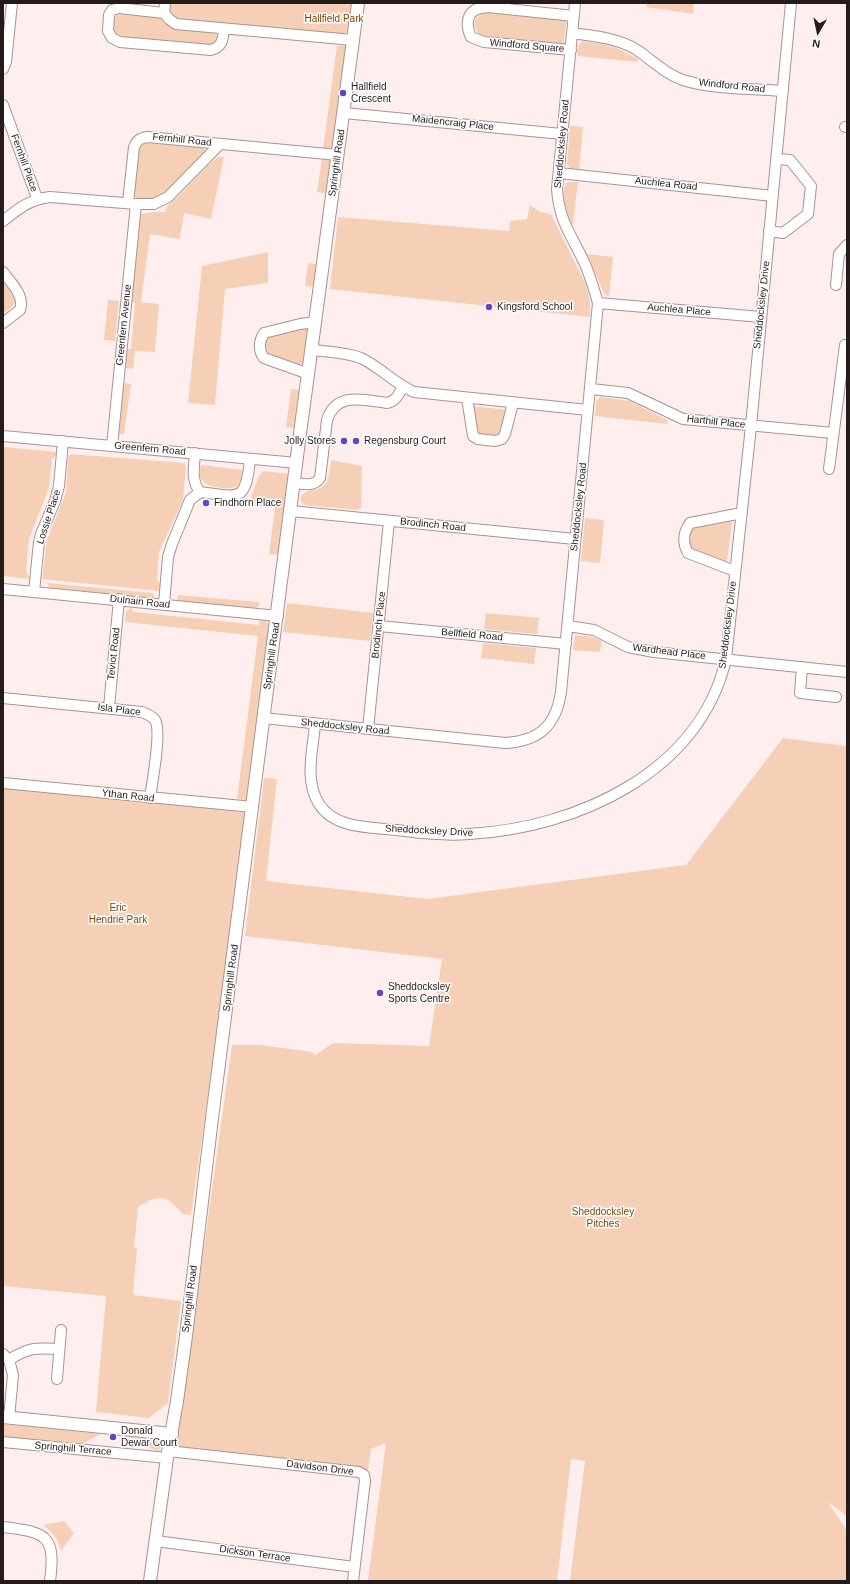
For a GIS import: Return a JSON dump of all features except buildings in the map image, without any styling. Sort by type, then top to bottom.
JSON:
[{"type":"street","points":[[3,69],[6,62],[6,41],[12,3]]},
{"type":"street","name":"Springhill Road","points":[[150,1581],[187,1328],[211,1125],[358,3]]},
{"type":"street","name":"Sheddocksley Road","points":[[264,718],[505,743],[520,742],[534,737],[545,729],[554,718],[559,706],[568,626],[598,303],[593,282],[564,224],[558,206],[557,189],[575,3]]},
{"type":"street","name":"Sheddocksley Drive","points":[[315,724],[310,772],[311,783],[320,804],[334,818],[354,826],[410,832],[468,834],[497,832],[554,819],[605,799],[652,772],[679,748],[707,710],[719,684],[726,659],[751,426],[791,3]]},
{"type":"street","name":"Windford Square","points":[[571,50],[484,42],[471,37],[468,31],[467,23],[470,15],[475,10],[488,7],[574,16]]},
{"type":"street","points":[[224,29],[221,44],[217,48],[211,50],[120,42],[112,38],[108,31],[109,15],[112,10],[119,8],[165,8],[169,19],[176,24],[354,40]]},
{"type":"street","name":"Windford Road","points":[[572,33],[616,40],[636,50],[660,68],[683,80],[708,85],[783,91]]},
{"type":"street","name":"Fernhill Place","points":[[3,105],[37,198]]},
{"type":"street","name":"Maidencraig Place","points":[[344,113],[562,134]]},
{"type":"street","name":"Fernhill Road","points":[[132,204],[134,147],[136,141],[141,138],[148,137],[338,156]]},
{"type":"street","name":"Fernhill Road","points":[[37,198],[65,197],[132,204],[154,204],[168,197],[220,144]]},
{"type":"street","points":[[769,231],[783,233],[808,214],[810,186],[790,160],[777,159]]},
{"type":"street","name":"Auchlea Road","points":[[559,173],[773,196]]},
{"type":"street","points":[[3,221],[37,198]]},
{"type":"street","name":"Greenfern Avenue","points":[[112,446],[132,204]]},
{"type":"street","points":[[836,285],[839,254],[847,246]]},
{"type":"street","points":[[3,272],[19,293],[22,301],[20,310],[3,323]]},
{"type":"street","name":"Auchlea Place","points":[[598,303],[761,317]]},
{"type":"street","points":[[309,374],[264,358],[260,354],[259,349],[261,337],[264,333],[300,324],[316,322]]},
{"type":"street","points":[[829,469],[845,345]]},
{"type":"street","points":[[312,350],[350,354],[363,359],[403,387],[414,392],[588,410]]},
{"type":"street","points":[[294,483],[313,484],[318,482],[320,478],[327,420],[330,411],[336,405],[343,401],[352,399],[387,403],[392,402],[396,399],[403,387]]},
{"type":"street","name":"Harthill Place","points":[[591,389],[628,393],[683,420],[751,426]]},
{"type":"street","points":[[467,398],[473,436],[478,440],[495,441],[502,439],[505,434],[513,403]]},
{"type":"street","points":[[751,426],[833,433]]},
{"type":"street","name":"Greenfern Road","points":[[3,436],[297,463]]},
{"type":"street","name":"Lossie Place","points":[[34,592],[39,542],[55,501],[59,486],[63,441]]},
{"type":"street","points":[[195,454],[194,477],[196,487],[200,492],[234,496],[240,494],[247,483],[250,459]]},
{"type":"street","points":[[164,604],[168,557],[172,544],[190,500],[200,492]]},
{"type":"street","name":"Brodinch Road","points":[[291,511],[575,539]]},
{"type":"street","name":"Sheddocksley Drive","points":[[735,570],[688,553],[683,538],[685,529],[690,523],[742,513]]},
{"type":"street","name":"Brodinch Place","points":[[368,729],[389,521]]},
{"type":"street","name":"Dulnain Road","points":[[3,589],[119,599],[278,616]]},
{"type":"street","name":"Teviot Road","points":[[108,708],[119,599]]},
{"type":"street","name":"Bellfield Road","points":[[379,626],[566,644]]},
{"type":"street","name":"Wardhead Place","points":[[568,626],[594,630],[628,647],[847,672]]},
{"type":"street","points":[[802,667],[800,693],[836,696]]},
{"type":"street","name":"Isla Place","points":[[3,698],[142,712],[154,719],[158,731],[150,798]]},
{"type":"street","name":"Ythan Road","points":[[3,783],[253,808]]},
{"type":"street","points":[[57,1379],[61,1330]]},
{"type":"street","points":[[60,1349],[36,1348],[6,1357],[13,1375],[6,1418],[172,1434]]},
{"type":"street","name":"Springhill Terrace","points":[[3,1442],[168,1455]]},
{"type":"street","name":"Davidson Drive","points":[[168,1455],[359,1472],[364,1475],[366,1481],[353,1581]]},
{"type":"street","points":[[3,1527],[28,1530],[43,1537],[51,1547],[52,1562],[50,1581]]},
{"type":"street","name":"Dickson Terrace","points":[[156,1540],[354,1567]]},
{"type":"green space","name":"Hallfield Park","points":[[170,3],[353,3],[350,26],[346,33],[342,35],[177,20],[169,11]]},
{"type":"green space","points":[[647,3],[694,3],[693,14],[646,7]]},
{"type":"green space","points":[[487,12],[564,19],[566,21],[564,44],[559,45],[483,37],[476,30],[474,23],[478,17]]},
{"type":"green space","points":[[122,13],[160,17],[169,25],[177,28],[212,32],[218,36],[217,43],[211,47],[120,38],[113,32],[111,25],[114,18]]},
{"type":"green space","points":[[583,41],[613,46],[638,59],[638,62],[577,56],[578,45]]},
{"type":"green space","points":[[337,46],[346,46],[347,51],[334,143],[331,148],[323,149]]},
{"type":"green space","points":[[570,126],[583,127],[579,169],[570,168],[567,164]]},
{"type":"green space","points":[[150,142],[201,147],[205,150],[204,154],[171,188],[150,200],[141,201],[134,195],[137,152],[140,146]]},
{"type":"green space","points":[[218,157],[224,157],[211,219],[184,213],[180,239],[150,234],[141,302],[159,304],[155,352],[135,351],[133,369],[125,368],[127,349],[131,349],[135,303],[131,302],[138,215],[151,212],[165,212],[167,206]]},
{"type":"green space","points":[[322,158],[328,159],[331,164],[328,194],[317,192]]},
{"type":"green space","points":[[567,182],[578,182],[573,224],[571,224],[564,203],[564,192]]},
{"type":"green space","points":[[530,205],[540,212],[551,214],[586,285],[590,303],[590,317],[330,289],[338,217],[509,231],[510,221],[527,219]]},
{"type":"green space","points":[[268,252],[268,283],[225,289],[215,405],[188,403],[202,266]]},
{"type":"green space","points":[[587,254],[613,257],[609,296],[605,295]]},
{"type":"green space","points":[[308,263],[318,266],[315,287],[305,286]]},
{"type":"green space","points":[[3,279],[15,294],[16,301],[10,309],[3,314]]},
{"type":"green space","points":[[108,300],[119,301],[115,341],[104,340]]},
{"type":"green space","points":[[304,327],[308,329],[306,361],[298,366],[266,353],[264,343],[269,334]]},
{"type":"green space","points":[[124,383],[131,384],[124,434],[119,434]]},
{"type":"green space","points":[[291,389],[302,390],[295,428],[286,427]]},
{"type":"green space","points":[[600,397],[630,401],[667,420],[667,424],[595,416],[596,401]]},
{"type":"green space","points":[[472,406],[507,410],[501,433],[495,437],[480,435],[476,430]]},
{"type":"green space","points":[[3,447],[56,452],[56,455],[52,459],[49,488],[29,539],[26,571],[29,579],[3,576]]},
{"type":"green space","points":[[71,454],[184,463],[186,467],[183,500],[159,552],[157,580],[160,583],[159,591],[42,579],[47,540],[66,492],[68,458]]},
{"type":"green space","points":[[331,460],[362,466],[361,508],[357,510],[305,505],[302,503],[300,499],[302,495],[308,491],[322,487],[325,484],[329,475]]},
{"type":"green space","points":[[201,465],[242,470],[243,480],[239,485],[232,488],[222,488],[208,485],[200,476]]},
{"type":"green space","points":[[263,471],[288,474],[290,480],[280,555],[269,554],[275,508],[248,505],[258,478]]},
{"type":"green space","points":[[585,518],[604,520],[600,563],[581,561]]},
{"type":"green space","points":[[728,520],[732,521],[727,562],[691,548],[688,540],[689,534],[693,529],[706,524]]},
{"type":"green space","points":[[47,583],[153,593],[154,598],[50,588]]},
{"type":"green space","points":[[178,595],[259,602],[259,606],[256,608],[177,601]]},
{"type":"green space","points":[[287,603],[373,613],[370,641],[283,632]]},
{"type":"green space","points":[[131,608],[134,612],[259,625],[260,617],[267,622],[270,631],[248,797],[246,800],[237,799],[258,636],[125,622],[126,611]]},
{"type":"green space","points":[[486,613],[539,618],[537,634],[484,629]]},
{"type":"green space","points":[[575,635],[593,637],[602,641],[600,652],[573,650]]},
{"type":"green space","points":[[483,643],[536,648],[534,664],[481,658]]},
{"type":"green space","name":"Sheddocksley Pitches","points":[[783,738],[847,746],[847,1519],[843,1513],[828,1502],[847,1531],[847,1581],[570,1581],[585,1461],[571,1459],[557,1581],[368,1581],[386,1443],[371,1449],[368,1470],[183,1450],[178,1447],[177,1443],[232,1045],[260,1045],[312,1052],[314,1056],[333,1043],[429,1046],[442,959],[245,936],[264,778],[277,779],[266,881],[427,899],[686,865]]},
{"type":"green space","name":"Eric Hendrie Park","points":[[3,788],[247,811],[191,1215],[183,1214],[172,1203],[163,1198],[152,1200],[138,1207],[134,1247],[137,1248],[133,1295],[181,1301],[168,1403],[149,1418],[96,1412],[106,1296],[3,1286]]},
{"type":"green space","points":[[3,1424],[101,1434],[78,1446],[3,1439]]},
{"type":"green space","points":[[129,1437],[157,1439],[161,1444],[160,1450],[157,1451],[142,1444],[141,1445]]},
{"type":"green space","points":[[64,1521],[74,1533],[61,1551],[55,1536],[43,1525]]},
{"type":"place","name":"Hallfield Crescent","points":[[343,93]]},
{"type":"place","name":"Kingsford School","points":[[489,307]]},
{"type":"place","name":"Jolly Stores","points":[[344,441]]},
{"type":"place","name":"Regensburg Court","points":[[356,441]]},
{"type":"place","name":"Findhorn Place","points":[[206,503]]},
{"type":"place","name":"Sheddocksley Sports Centre","points":[[380,993]]},
{"type":"place","name":"Donald Dewar Court","points":[[113,1437]]}]
